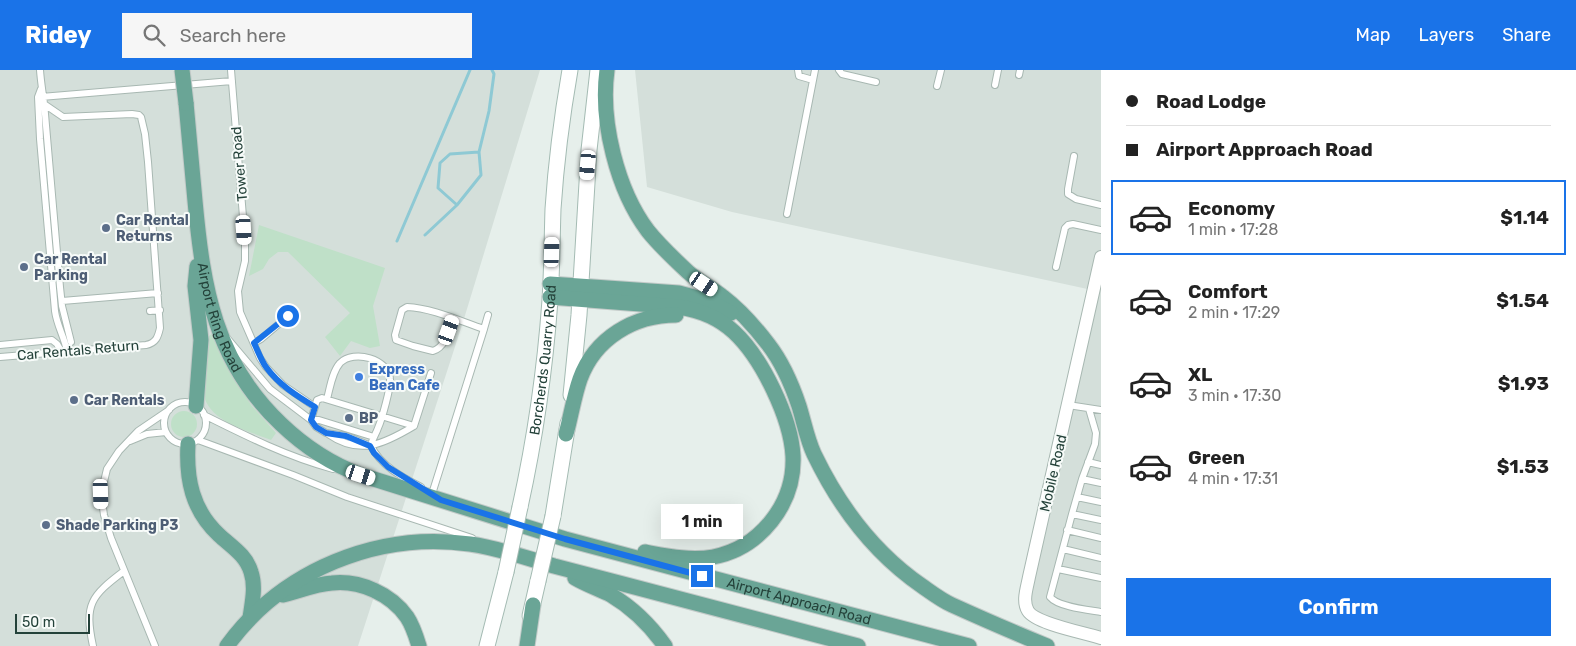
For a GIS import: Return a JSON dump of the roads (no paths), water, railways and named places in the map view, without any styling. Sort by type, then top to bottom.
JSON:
[{"type":"main road","name":"Airport Ring Road","points":[[182,70],[199,250],[208,297],[229,354],[242,378],[276,420],[313,450],[336,464],[361,475]]},
{"type":"main road","name":"Borcherds Quarry Road","points":[[487,646],[506,572],[534,436],[550,290],[554,197],[570,70]]},
{"type":"main road","points":[[521,646],[533,604],[553,516],[566,434],[576,358],[586,180],[598,70]]},
{"type":"main road","points":[[607,70],[606,116],[612,147],[624,187],[638,214],[650,232],[670,255],[692,275],[732,305],[752,324],[774,352],[798,403],[815,454],[839,500],[854,521],[882,554],[915,582],[951,605],[1047,646]]},
{"type":"main road","points":[[199,250],[195,286],[200,340],[200,410]]},
{"type":"main road","points":[[550,290],[697,311],[713,318],[734,332],[760,365],[772,388],[791,440],[793,464],[789,487],[784,502],[776,515],[761,533],[748,543],[719,556],[696,559],[680,558],[565,539]]},
{"type":"main road","points":[[581,293],[674,292],[694,296],[727,310],[758,333]]},
{"type":"main road","points":[[566,434],[580,380],[590,360],[598,348],[609,338],[640,320],[654,316],[676,315],[690,316],[706,322],[720,328],[734,338],[750,352],[760,365]]},
{"type":"main road","points":[[193,442],[188,479],[196,503],[204,517],[240,553],[251,572],[253,590],[250,618]]},
{"type":"main road","name":"Airport Approach Road","points":[[361,475],[565,539],[969,646]]},
{"type":"main road","points":[[227,646],[250,618],[294,582],[318,568],[349,555],[402,543],[435,541],[496,548]]},
{"type":"main road","name":"Airport Approach Road","points":[[496,548],[554,566],[858,646]]},
{"type":"main road","points":[[554,566],[580,581],[610,594],[631,608],[652,629],[665,646]]},
{"type":"main road","points":[[276,596],[333,583],[350,584],[370,589],[385,596],[400,609],[412,625],[419,646]]},
{"type":"main road","points":[[527,646],[533,604]]},
{"type":"street","name":"Mobile Road","points":[[1101,257],[1097,289],[1068,405],[1026,594],[1026,604],[1029,613],[1036,619],[1101,638]]},
{"type":"lane","points":[[40,70],[55,311],[57,324],[64,340],[64,351]]},
{"type":"lane","name":"Tower Road","points":[[231,70],[245,241],[245,262],[238,291],[240,312],[260,358],[273,376],[315,407]]},
{"type":"lane","points":[[798,70],[800,77],[813,80]]},
{"type":"lane","points":[[787,214],[815,70]]},
{"type":"lane","points":[[839,70],[842,74],[876,82]]},
{"type":"lane","points":[[937,86],[941,70]]},
{"type":"lane","points":[[995,85],[998,70]]},
{"type":"lane","points":[[41,97],[232,81]]},
{"type":"lane","points":[[41,97],[44,104],[62,301],[71,342]]},
{"type":"lane","name":"Car Rentals Return","points":[[0,357],[151,344],[159,336],[161,321],[145,134],[141,117],[132,114],[63,117],[44,104]]},
{"type":"lane","points":[[1074,156],[1068,194],[1076,199],[1101,205]]},
{"type":"lane","points":[[1056,267],[1065,228],[1068,225],[1101,230]]},
{"type":"lane","points":[[62,301],[158,293]]},
{"type":"lane","points":[[453,318],[442,346],[436,350],[433,351],[402,343],[395,338],[402,310],[407,306],[453,318],[484,329]]},
{"type":"lane","points":[[150,311],[160,310]]},
{"type":"lane","points":[[218,328],[260,379],[270,389],[311,420],[316,427],[326,433],[346,436],[370,446],[374,453],[388,467],[436,497],[488,315]]},
{"type":"lane","points":[[254,343],[288,316]]},
{"type":"lane","points":[[50,340],[60,331]]},
{"type":"lane","points":[[0,345],[50,340],[54,341],[64,351]]},
{"type":"lane","points":[[327,399],[335,371],[343,361],[356,357],[378,362],[386,368],[390,381],[382,416],[370,446]]},
{"type":"lane","points":[[370,446],[398,435],[414,426],[431,373]]},
{"type":"lane","points":[[311,420],[319,398],[414,426]]},
{"type":"lane","points":[[155,646],[106,522],[101,494],[112,459],[126,442],[138,431],[174,406],[188,403],[200,410],[206,424],[205,430],[193,442],[175,442],[166,432],[165,419],[169,410]]},
{"type":"lane","points":[[1068,405],[1101,410]]},
{"type":"lane","points":[[1090,409],[1098,426],[1098,445],[1088,462],[1082,479],[1051,595],[1052,599],[1060,604],[1101,612]]},
{"type":"lane","name":"Airport Approach Road","points":[[200,410],[243,435],[304,460],[342,472],[361,475]]},
{"type":"lane","points":[[311,420],[319,420],[374,437]]},
{"type":"lane","points":[[126,442],[146,434],[166,432]]},
{"type":"lane","name":"Airport Approach Road","points":[[193,442],[293,475],[496,548]]},
{"type":"lane","points":[[1088,462],[1101,465]]},
{"type":"lane","points":[[1082,479],[1101,483]]},
{"type":"lane","points":[[1077,497],[1101,502]]},
{"type":"lane","points":[[1072,514],[1101,520]]},
{"type":"lane","points":[[1068,530],[1101,538]]},
{"type":"lane","points":[[1063,549],[1101,558]]},
{"type":"lane","points":[[1058,569],[1101,578]]},
{"type":"lane","points":[[93,646],[88,626],[91,607],[96,596],[124,571]]},
{"type":"waterway","points":[[397,241],[470,70]]},
{"type":"waterway","points":[[457,205],[438,188],[440,163],[450,154],[479,152],[489,111],[494,74],[492,70]]},
{"type":"waterway","points":[[425,235],[457,205],[481,175],[479,152]]},
{"type":"place","name":"Car Rental Returns","points":[[106,228]]},
{"type":"place","name":"Car Rental Parking","points":[[24,267]]},
{"type":"place","name":"Express Bean Cafe","points":[[359,377]]},
{"type":"place","name":"Car Rentals","points":[[74,400]]},
{"type":"place","name":"BP","points":[[349,418]]},
{"type":"place","name":"Shade Parking P3","points":[[46,525]]}]
